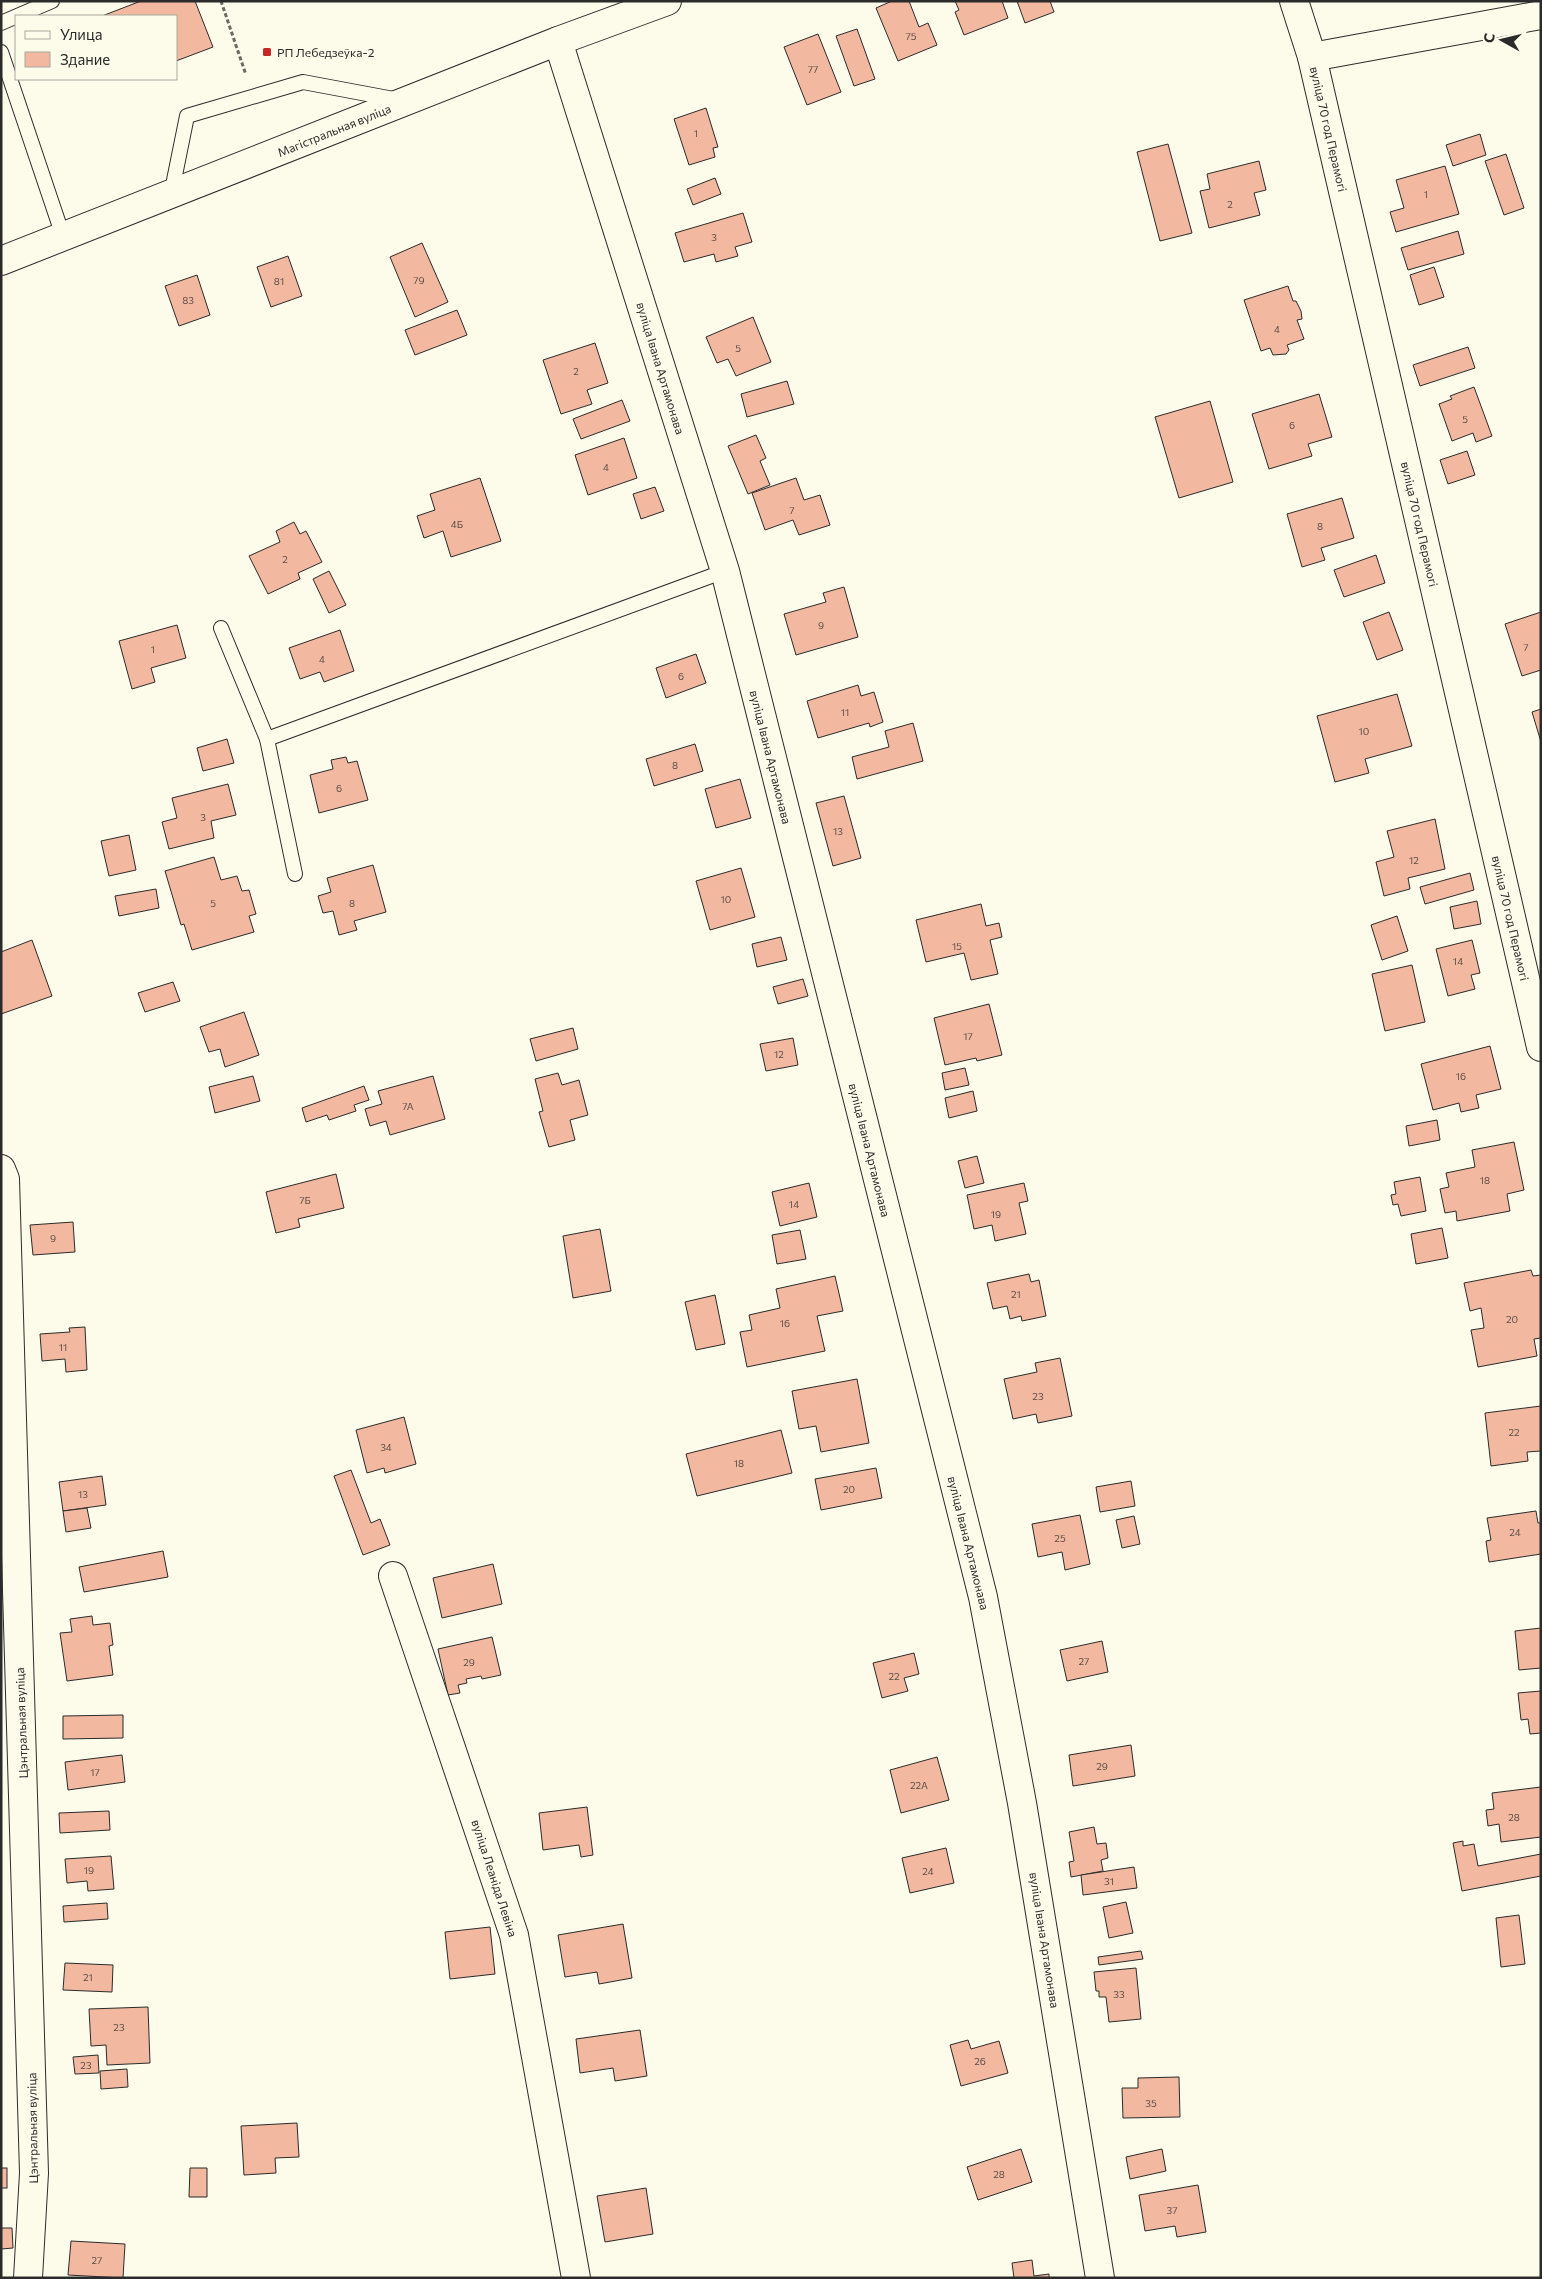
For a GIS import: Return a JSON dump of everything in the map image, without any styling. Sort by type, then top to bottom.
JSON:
[{"type":"street","name":"Магістральная вуліца","points":[[1,261],[558,41],[667,1]]},
{"type":"street","name":"вуліца 70 год Перамогі","points":[[1294,1],[1312,57],[1541,1048]]},
{"type":"street","points":[[1312,57],[1541,15]]},
{"type":"street","name":"вуліца Івана Артамонава","points":[[558,41],[725,572],[983,1598],[1022,1803],[1100,2278]]},
{"type":"street","name":"Цэнтральная вуліца","points":[[1,1168],[6,1189],[34,2173],[28,2278]]},
{"type":"street","name":"вуліца Леаніда Левіна","points":[[393,1576],[514,1934],[576,2278]]},
{"type":"lane","points":[[20,15],[52,1]]},
{"type":"lane","points":[[1,23],[15,17]]},
{"type":"lane","points":[[1,52],[63,236]]},
{"type":"lane","points":[[171,195],[187,116],[303,82],[407,102]]},
{"type":"lane","points":[[267,739],[725,572]]},
{"type":"lane","points":[[221,628],[267,739],[295,874]]},
{"type":"path","points":[[221,1],[238,53],[255,96]]},
{"type":"building","points":[[141,1],[195,1],[213,47],[178,60],[178,15],[105,15]]},
{"type":"building","points":[[892,1],[909,1],[919,27],[928,23],[937,45],[898,61],[876,8]]},
{"type":"building","points":[[955,1],[1002,1],[1008,18],[964,35],[955,12],[959,10]]},
{"type":"building","points":[[1017,1],[1050,1],[1054,12],[1025,23]]},
{"type":"building","points":[[857,29],[875,79],[854,86],[836,36]]},
{"type":"building","points":[[818,34],[841,92],[807,105],[784,47]]},
{"type":"building","points":[[706,108],[718,147],[713,148],[715,157],[689,165],[674,119]]},
{"type":"building","points":[[1480,134],[1486,155],[1453,166],[1446,145]]},
{"type":"building","points":[[1168,144],[1192,233],[1160,241],[1137,152]]},
{"type":"building","points":[[1506,154],[1524,208],[1504,215],[1485,161]]},
{"type":"building","points":[[1259,161],[1266,190],[1254,193],[1260,215],[1209,228],[1200,191],[1210,189],[1207,174]]},
{"type":"building","points":[[1445,166],[1459,214],[1396,232],[1390,212],[1404,208],[1396,180]]},
{"type":"building","points":[[715,178],[721,194],[693,205],[687,189]]},
{"type":"building","points":[[743,213],[752,242],[735,247],[738,256],[716,262],[714,254],[684,262],[675,233]]},
{"type":"building","points":[[1458,231],[1464,254],[1408,270],[1401,248]]},
{"type":"building","points":[[422,243],[448,302],[415,317],[390,257]]},
{"type":"building","points":[[288,256],[302,296],[271,307],[257,267]]},
{"type":"building","points":[[1434,267],[1444,297],[1419,305],[1410,275]]},
{"type":"building","points":[[197,275],[210,315],[179,326],[165,286]]},
{"type":"building","points":[[1288,286],[1293,301],[1296,301],[1301,311],[1302,319],[1297,320],[1304,339],[1287,345],[1289,350],[1286,354],[1273,355],[1270,348],[1261,351],[1244,300]]},
{"type":"building","points":[[457,310],[467,335],[415,355],[405,330]]},
{"type":"building","points":[[753,317],[771,362],[736,376],[728,359],[717,363],[706,337]]},
{"type":"building","points":[[595,343],[608,383],[587,390],[592,404],[561,414],[543,360]]},
{"type":"building","points":[[1468,347],[1475,368],[1420,386],[1413,365]]},
{"type":"building","points":[[787,381],[794,404],[747,417],[741,394]]},
{"type":"building","points":[[1474,387],[1492,436],[1476,442],[1473,433],[1452,441],[1439,404],[1452,399],[1450,396]]},
{"type":"building","points":[[1319,394],[1332,437],[1308,444],[1312,456],[1269,469],[1252,414]]},
{"type":"building","points":[[622,400],[630,421],[581,439],[573,419]]},
{"type":"building","points":[[1210,401],[1233,482],[1179,498],[1155,417]]},
{"type":"building","points":[[756,435],[766,458],[760,461],[770,485],[748,494],[728,446]]},
{"type":"building","points":[[624,438],[637,478],[588,495],[575,455]]},
{"type":"building","points":[[1467,451],[1475,475],[1448,484],[1440,460]]},
{"type":"building","points":[[480,478],[501,541],[451,557],[443,531],[424,538],[417,516],[435,510],[430,494]]},
{"type":"building","points":[[796,478],[804,500],[820,495],[830,525],[799,535],[793,520],[765,530],[752,493]]},
{"type":"building","points":[[655,487],[664,511],[641,519],[633,494]]},
{"type":"building","points":[[1342,498],[1354,538],[1321,548],[1325,560],[1302,567],[1287,514]]},
{"type":"building","points":[[294,522],[300,534],[306,531],[322,562],[298,573],[300,579],[268,594],[249,556],[280,542],[276,531]]},
{"type":"building","points":[[1376,555],[1385,583],[1344,597],[1334,570]]},
{"type":"building","points":[[329,571],[346,605],[329,613],[313,579]]},
{"type":"building","points":[[844,587],[858,637],[796,655],[784,614],[826,602],[823,593]]},
{"type":"building","points":[[1389,612],[1403,650],[1377,660],[1363,622]]},
{"type":"building","points":[[1541,612],[1541,670],[1522,676],[1505,624]]},
{"type":"building","points":[[177,625],[186,658],[151,668],[155,682],[132,689],[119,641]]},
{"type":"building","points":[[340,630],[354,671],[324,682],[320,672],[300,679],[289,648]]},
{"type":"building","points":[[696,654],[706,683],[666,698],[656,668]]},
{"type":"building","points":[[858,685],[861,696],[874,692],[883,722],[870,727],[869,723],[818,738],[807,701]]},
{"type":"building","points":[[1397,694],[1412,746],[1365,759],[1369,773],[1335,782],[1317,716]]},
{"type":"building","points":[[1541,709],[1541,742],[1532,712]]},
{"type":"building","points":[[913,723],[923,761],[857,779],[852,757],[889,747],[885,731]]},
{"type":"building","points":[[227,739],[234,763],[203,771],[197,748]]},
{"type":"building","points":[[695,744],[703,771],[654,786],[646,759]]},
{"type":"building","points":[[346,757],[348,763],[357,761],[368,800],[319,813],[310,775],[333,769],[331,760]]},
{"type":"building","points":[[740,779],[751,818],[716,828],[705,789]]},
{"type":"building","points":[[228,784],[236,815],[211,821],[214,838],[169,849],[162,822],[177,818],[172,798]]},
{"type":"building","points":[[844,796],[861,858],[833,866],[816,803]]},
{"type":"building","points":[[1435,819],[1445,869],[1408,878],[1410,889],[1384,896],[1376,862],[1394,857],[1387,831]]},
{"type":"building","points":[[129,835],[136,870],[109,876],[101,841]]},
{"type":"building","points":[[214,857],[221,880],[237,876],[242,891],[249,890],[256,914],[249,916],[254,932],[192,950],[184,924],[181,925],[165,871]]},
{"type":"building","points":[[373,865],[386,912],[354,921],[357,930],[339,935],[333,911],[323,913],[318,896],[331,892],[327,878]]},
{"type":"building","points":[[741,868],[755,917],[710,930],[696,881]]},
{"type":"building","points":[[1470,873],[1474,890],[1425,904],[1420,887]]},
{"type":"building","points":[[156,889],[159,908],[119,916],[115,896]]},
{"type":"building","points":[[1477,901],[1481,924],[1454,929],[1450,907]]},
{"type":"building","points":[[981,904],[986,926],[999,923],[1002,937],[990,940],[998,974],[971,980],[964,953],[926,962],[916,920]]},
{"type":"building","points":[[1397,916],[1408,951],[1382,960],[1371,925]]},
{"type":"building","points":[[781,937],[787,960],[757,967],[752,944]]},
{"type":"building","points":[[32,940],[52,996],[1,1014],[1,952]]},
{"type":"building","points":[[1472,940],[1480,973],[1471,975],[1475,989],[1448,996],[1436,949]]},
{"type":"building","points":[[1412,965],[1425,1022],[1385,1031],[1372,974]]},
{"type":"building","points":[[803,979],[808,996],[778,1004],[773,987]]},
{"type":"building","points":[[173,982],[180,1001],[145,1012],[138,993]]},
{"type":"building","points":[[989,1004],[1002,1055],[977,1061],[976,1058],[945,1065],[934,1018]]},
{"type":"building","points":[[244,1012],[259,1055],[225,1067],[220,1049],[209,1052],[200,1027]]},
{"type":"building","points":[[573,1028],[578,1049],[536,1061],[530,1039]]},
{"type":"building","points":[[793,1038],[798,1065],[766,1071],[760,1044]]},
{"type":"building","points":[[1490,1046],[1501,1089],[1476,1095],[1479,1108],[1461,1112],[1459,1103],[1433,1110],[1421,1064]]},
{"type":"building","points":[[965,1068],[969,1085],[945,1090],[942,1073]]},
{"type":"building","points":[[558,1073],[562,1085],[579,1080],[588,1115],[570,1120],[575,1140],[549,1147],[539,1112],[543,1111],[535,1079]]},
{"type":"building","points":[[253,1076],[260,1101],[215,1113],[209,1087]]},
{"type":"building","points":[[433,1076],[445,1119],[390,1135],[386,1121],[370,1126],[365,1109],[382,1104],[378,1091]]},
{"type":"building","points":[[364,1086],[369,1100],[354,1105],[356,1111],[329,1120],[327,1115],[306,1122],[302,1108]]},
{"type":"building","points":[[973,1091],[977,1111],[949,1118],[945,1098]]},
{"type":"building","points":[[1437,1120],[1440,1140],[1409,1146],[1406,1126]]},
{"type":"building","points":[[1514,1142],[1524,1190],[1507,1194],[1510,1211],[1457,1221],[1456,1211],[1445,1213],[1440,1189],[1449,1187],[1446,1173],[1475,1167],[1472,1150]]},
{"type":"building","points":[[977,1156],[984,1183],[965,1188],[958,1161]]},
{"type":"building","points":[[336,1174],[344,1208],[298,1219],[300,1227],[276,1233],[266,1192]]},
{"type":"building","points":[[1420,1177],[1426,1211],[1401,1216],[1398,1204],[1393,1205],[1391,1195],[1396,1194],[1394,1182]]},
{"type":"building","points":[[809,1183],[817,1217],[780,1226],[772,1192]]},
{"type":"building","points":[[1024,1183],[1028,1201],[1019,1203],[1026,1234],[995,1241],[992,1225],[974,1229],[967,1195]]},
{"type":"building","points":[[73,1222],[75,1252],[33,1255],[30,1225]]},
{"type":"building","points":[[1442,1228],[1448,1258],[1416,1264],[1411,1234]]},
{"type":"building","points":[[600,1229],[611,1291],[573,1298],[563,1236]]},
{"type":"building","points":[[800,1230],[806,1259],[777,1264],[772,1235]]},
{"type":"building","points":[[1531,1270],[1533,1276],[1541,1275],[1541,1338],[1534,1339],[1537,1356],[1478,1367],[1471,1330],[1484,1328],[1481,1308],[1470,1311],[1464,1283]]},
{"type":"building","points":[[1029,1274],[1031,1282],[1039,1280],[1046,1316],[1022,1321],[1021,1316],[1010,1319],[1007,1306],[993,1309],[987,1283]]},
{"type":"building","points":[[835,1276],[843,1311],[817,1316],[825,1351],[747,1367],[740,1332],[752,1330],[749,1315],[780,1308],[776,1289]]},
{"type":"building","points":[[715,1295],[725,1344],[696,1350],[685,1302]]},
{"type":"building","points":[[85,1327],[87,1370],[66,1372],[65,1359],[42,1361],[40,1334],[70,1332],[69,1328]]},
{"type":"building","points":[[1060,1358],[1072,1416],[1038,1423],[1036,1414],[1013,1419],[1004,1379],[1037,1372],[1035,1363]]},
{"type":"building","points":[[857,1379],[869,1443],[821,1452],[816,1426],[799,1429],[792,1391]]},
{"type":"building","points":[[1541,1406],[1541,1451],[1527,1452],[1528,1461],[1491,1466],[1485,1413]]},
{"type":"building","points":[[404,1417],[416,1464],[385,1473],[384,1468],[367,1473],[356,1430]]},
{"type":"building","points":[[781,1430],[792,1473],[697,1496],[686,1454]]},
{"type":"building","points":[[876,1468],[882,1498],[821,1510],[815,1479]]},
{"type":"building","points":[[351,1470],[371,1523],[380,1519],[390,1545],[363,1555],[334,1476]]},
{"type":"building","points":[[102,1476],[106,1505],[63,1511],[59,1482]]},
{"type":"building","points":[[1131,1481],[1135,1506],[1100,1512],[1096,1487]]},
{"type":"building","points":[[87,1508],[91,1528],[66,1532],[63,1511]]},
{"type":"building","points":[[1536,1511],[1538,1523],[1541,1523],[1541,1554],[1489,1562],[1486,1541],[1491,1540],[1487,1518]]},
{"type":"building","points":[[1080,1515],[1090,1564],[1065,1570],[1062,1552],[1038,1557],[1032,1524]]},
{"type":"building","points":[[1134,1516],[1140,1544],[1122,1548],[1116,1520]]},
{"type":"building","points":[[163,1551],[168,1577],[84,1592],[79,1567]]},
{"type":"building","points":[[493,1564],[502,1604],[442,1618],[433,1578]]},
{"type":"building","points":[[92,1616],[93,1625],[110,1623],[113,1645],[109,1646],[113,1675],[67,1681],[60,1633],[72,1632],[70,1619]]},
{"type":"building","points":[[1541,1628],[1541,1668],[1519,1670],[1515,1631]]},
{"type":"building","points":[[492,1637],[501,1675],[482,1679],[481,1676],[466,1679],[467,1683],[458,1685],[460,1693],[448,1695],[438,1649]]},
{"type":"building","points":[[1102,1641],[1108,1672],[1067,1681],[1060,1650]]},
{"type":"building","points":[[914,1653],[919,1674],[904,1678],[908,1691],[882,1698],[873,1663]]},
{"type":"building","points":[[1541,1691],[1541,1733],[1530,1734],[1528,1719],[1521,1720],[1518,1693]]},
{"type":"building","points":[[123,1715],[123,1738],[63,1739],[63,1716]]},
{"type":"building","points":[[1131,1745],[1135,1776],[1073,1786],[1069,1755]]},
{"type":"building","points":[[122,1755],[125,1782],[68,1790],[65,1762]]},
{"type":"building","points":[[937,1757],[949,1800],[901,1813],[890,1770]]},
{"type":"building","points":[[1541,1787],[1541,1837],[1501,1842],[1499,1824],[1488,1826],[1486,1810],[1494,1809],[1492,1793]]},
{"type":"building","points":[[587,1807],[593,1855],[581,1857],[579,1845],[543,1850],[539,1813]]},
{"type":"building","points":[[109,1811],[110,1830],[60,1833],[59,1813]]},
{"type":"building","points":[[1094,1827],[1097,1844],[1106,1843],[1108,1858],[1101,1860],[1103,1871],[1071,1877],[1069,1862],[1074,1861],[1069,1832]]},
{"type":"building","points":[[1463,1841],[1463,1846],[1474,1844],[1478,1866],[1541,1854],[1541,1876],[1462,1891],[1453,1843]]},
{"type":"building","points":[[946,1848],[954,1883],[910,1893],[902,1858]]},
{"type":"building","points":[[111,1856],[114,1889],[88,1891],[87,1881],[67,1883],[65,1859]]},
{"type":"building","points":[[1134,1867],[1137,1888],[1083,1895],[1081,1875]]},
{"type":"building","points":[[1126,1902],[1133,1933],[1109,1938],[1103,1907]]},
{"type":"building","points":[[107,1903],[108,1919],[64,1922],[63,1906]]},
{"type":"building","points":[[1519,1915],[1525,1964],[1501,1967],[1496,1918]]},
{"type":"building","points":[[623,1924],[632,1978],[599,1984],[597,1972],[565,1977],[558,1935]]},
{"type":"building","points":[[490,1927],[495,1974],[450,1979],[445,1932]]},
{"type":"building","points":[[1141,1951],[1143,1959],[1099,1965],[1098,1957]]},
{"type":"building","points":[[65,1963],[113,1965],[112,1992],[63,1990]]},
{"type":"building","points":[[1136,1968],[1141,2019],[1109,2022],[1106,1997],[1099,1997],[1099,1991],[1096,1991],[1094,1972]]},
{"type":"building","points":[[148,2007],[150,2063],[107,2065],[106,2045],[91,2046],[89,2009]]},
{"type":"building","points":[[640,2030],[647,2076],[615,2081],[613,2068],[580,2073],[576,2039]]},
{"type":"building","points":[[968,2040],[971,2049],[999,2041],[1008,2073],[961,2086],[950,2045]]},
{"type":"building","points":[[98,2055],[99,2073],[75,2074],[73,2057]]},
{"type":"building","points":[[127,2069],[128,2087],[101,2089],[100,2071]]},
{"type":"building","points":[[1179,2077],[1180,2117],[1123,2118],[1122,2088],[1138,2088],[1138,2078]]},
{"type":"building","points":[[297,2123],[299,2157],[275,2158],[276,2173],[244,2175],[241,2126]]},
{"type":"building","points":[[1021,2149],[1032,2182],[978,2200],[967,2167]]},
{"type":"building","points":[[1162,2149],[1166,2171],[1130,2179],[1126,2157]]},
{"type":"building","points":[[1,2168],[7,2168],[7,2188],[1,2188]]},
{"type":"building","points":[[190,2168],[207,2168],[207,2197],[189,2197]]},
{"type":"building","points":[[1198,2185],[1206,2232],[1177,2237],[1175,2226],[1145,2231],[1139,2195]]},
{"type":"building","points":[[646,2188],[653,2234],[605,2242],[597,2196]]},
{"type":"building","points":[[1,2228],[12,2228],[13,2248],[1,2249]]},
{"type":"building","points":[[71,2241],[125,2244],[123,2278],[68,2275]]},
{"type":"building","points":[[1032,2260],[1034,2276],[1049,2274],[1049,2278],[1014,2278],[1012,2263]]},
{"type":"place","name":"РП Лебедзеўка-2","points":[[267,52]]}]
